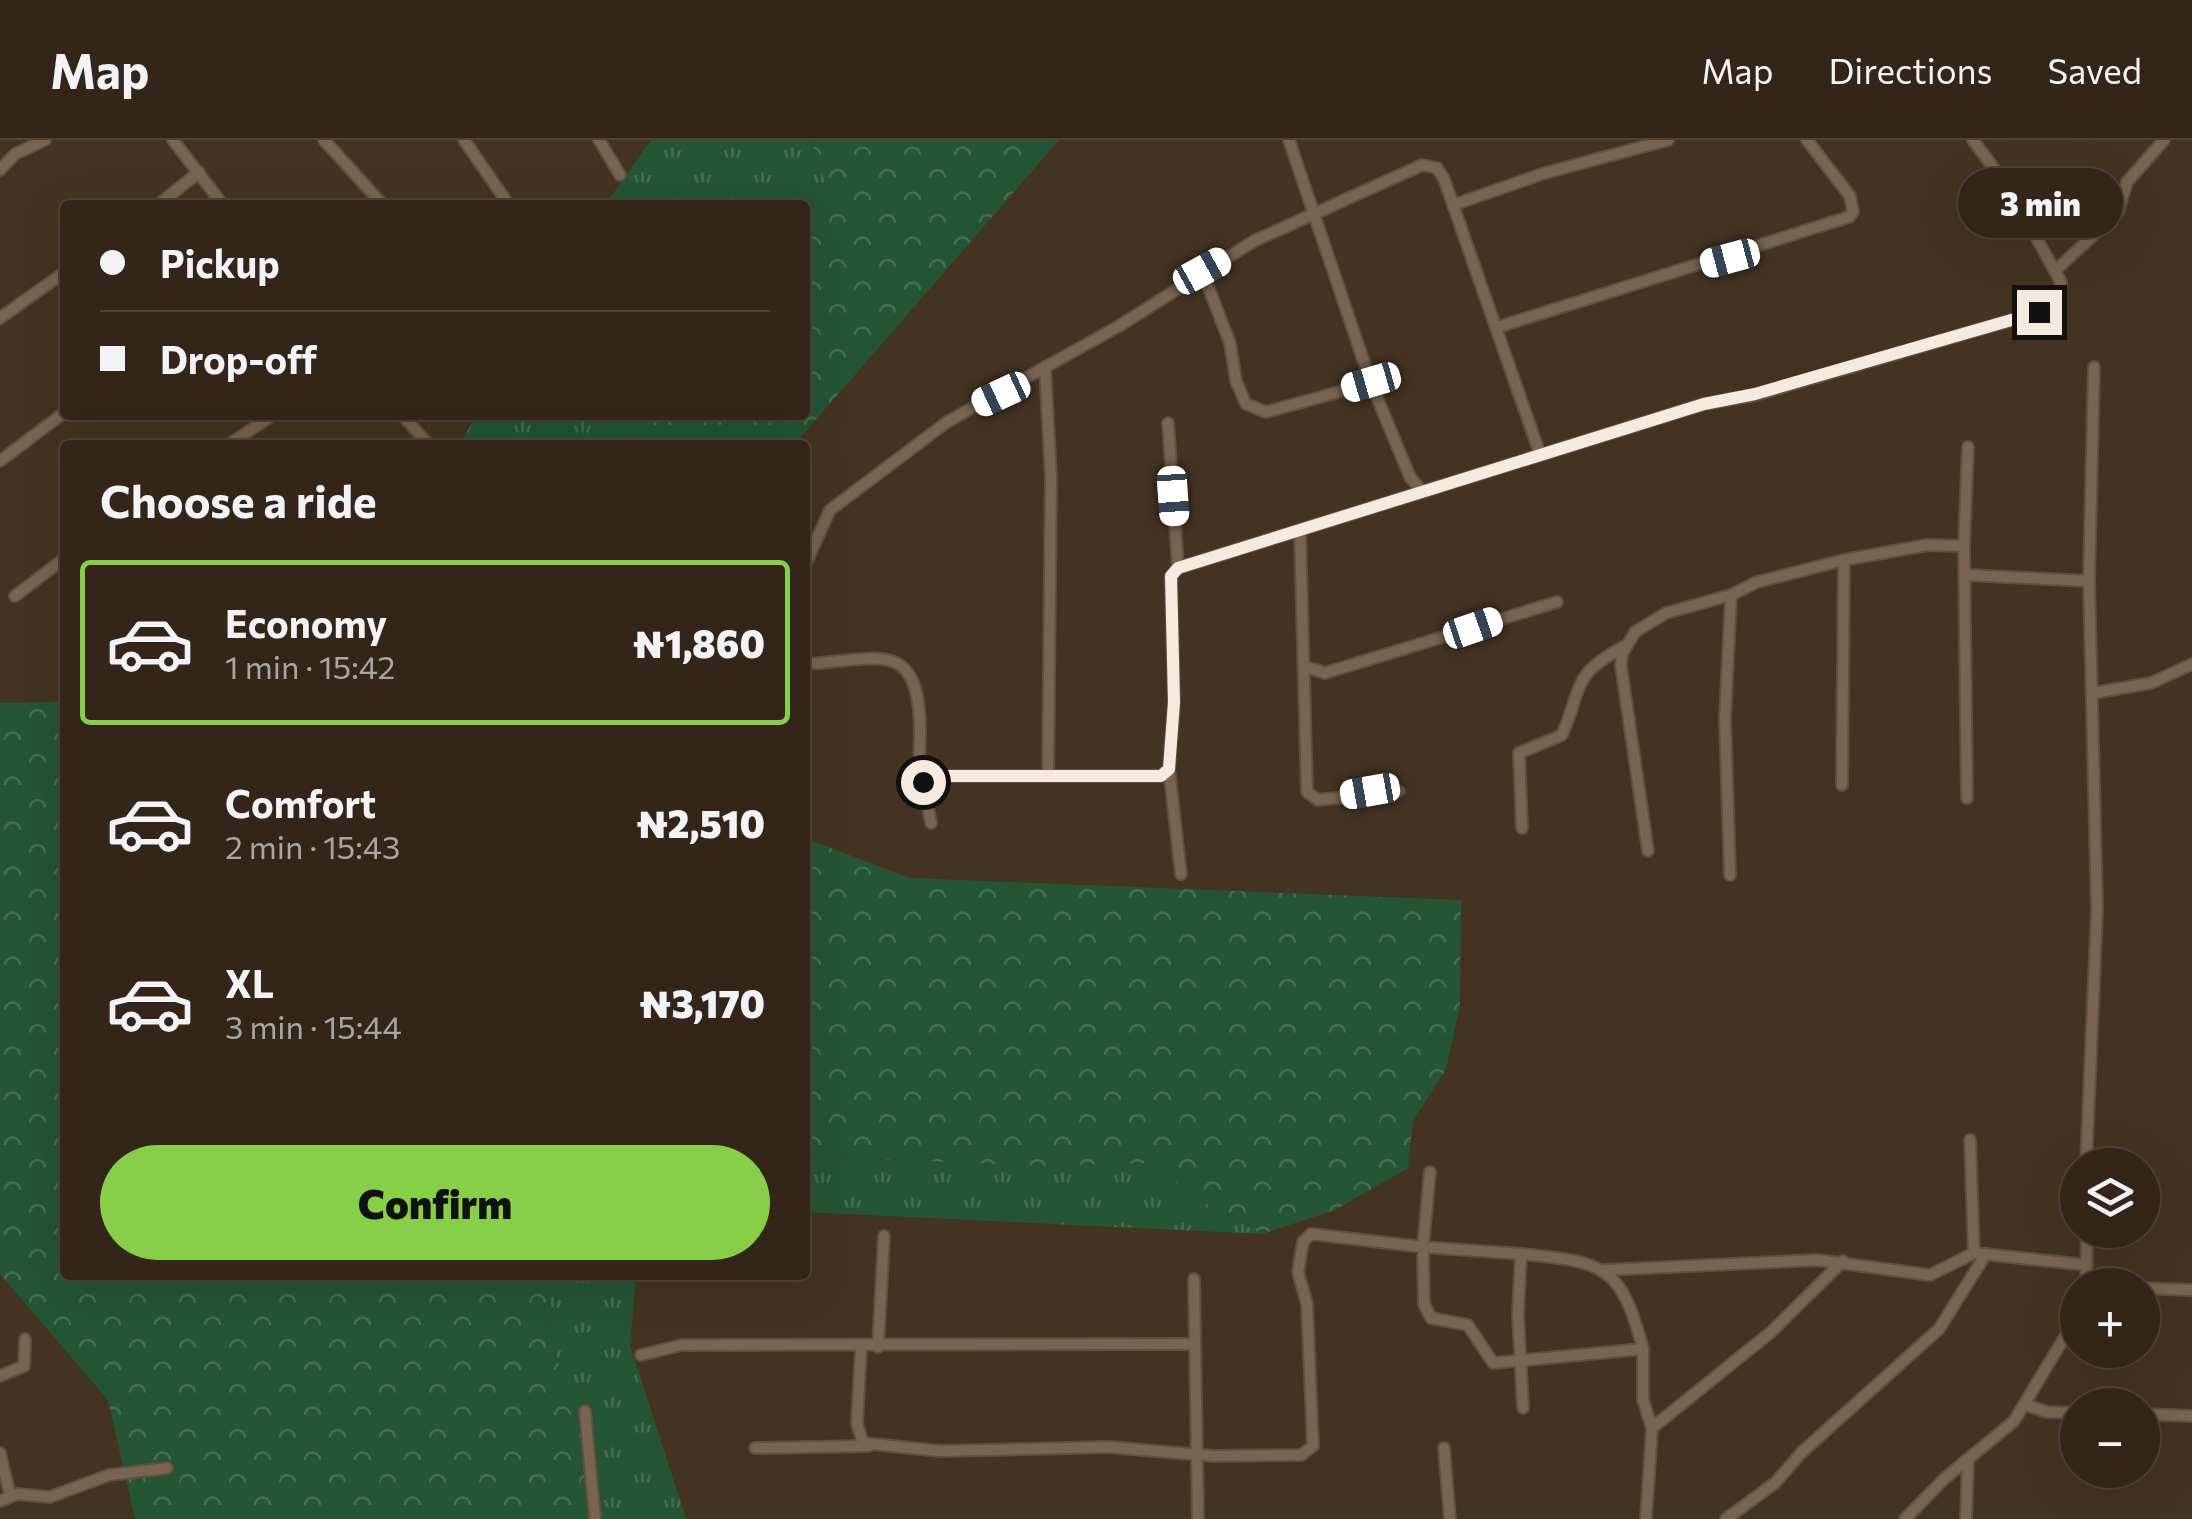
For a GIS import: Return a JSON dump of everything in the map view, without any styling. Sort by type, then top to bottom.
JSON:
[{"type":"street","points":[[8,140],[17,152]]},
{"type":"street","points":[[0,170],[17,152],[45,140]]},
{"type":"street","points":[[172,140],[219,200]]},
{"type":"street","points":[[324,140],[378,200]]},
{"type":"street","points":[[464,140],[506,200]]},
{"type":"street","points":[[599,140],[620,175]]},
{"type":"street","points":[[1290,140],[1371,382],[1410,477],[1422,492]]},
{"type":"street","points":[[1453,205],[1478,200],[1545,173],[1668,140]]},
{"type":"street","points":[[1498,327],[1849,218],[1853,212],[1850,196],[1808,140]]},
{"type":"street","points":[[1181,874],[1169,769],[1174,702],[1171,576],[1178,568],[1300,533],[1540,454],[1940,338],[2028,317],[2058,295],[2061,282],[2009,189],[1973,140]]},
{"type":"street","points":[[2056,270],[2118,212],[2127,182],[2164,140]]},
{"type":"street","points":[[810,554],[830,510],[947,422],[1202,271],[1313,212],[1430,164],[1444,179],[1540,454]]},
{"type":"street","points":[[164,200],[199,172]]},
{"type":"street","points":[[1202,271],[1230,344],[1236,381],[1246,404],[1254,410],[1266,412],[1371,382]]},
{"type":"street","points":[[0,318],[60,276]]},
{"type":"street","points":[[1045,367],[1050,478],[1048,774]]},
{"type":"street","points":[[2087,1148],[2097,910],[2089,581],[2094,367]]},
{"type":"street","points":[[0,461],[60,416]]},
{"type":"street","points":[[236,440],[266,420]]},
{"type":"street","points":[[406,420],[424,440]]},
{"type":"street","points":[[1168,424],[1178,568]]},
{"type":"street","points":[[1966,798],[1964,546],[1968,447]]},
{"type":"street","points":[[1300,533],[1306,792],[1318,800],[1399,790]]},
{"type":"street","points":[[1648,851],[1621,666],[1635,632],[1666,613],[1731,596],[1757,582],[1926,545],[1964,546]]},
{"type":"street","points":[[1842,785],[1844,560]]},
{"type":"street","points":[[15,596],[60,562]]},
{"type":"street","points":[[1966,575],[2089,581]]},
{"type":"street","points":[[1730,875],[1726,719],[1731,596]]},
{"type":"street","points":[[1304,666],[1325,673],[1557,602]]},
{"type":"street","points":[[1522,828],[1519,753],[1562,736],[1572,699],[1585,674],[1626,646]]},
{"type":"street","points":[[810,664],[875,658],[889,659],[908,669],[916,686],[919,760],[928,776]]},
{"type":"street","points":[[2093,693],[2151,683],[2192,664]]},
{"type":"street","points":[[931,823],[923,782],[928,776],[1161,776],[1169,769]]},
{"type":"street","points":[[1726,1519],[1775,1483],[1802,1452],[1940,1329],[1980,1254],[1968,1198],[1970,1140]]},
{"type":"street","points":[[1430,1172],[1424,1304],[1432,1318],[1468,1325],[1493,1363],[1572,1352],[1643,1349]]},
{"type":"street","points":[[755,1448],[878,1446],[940,1451],[1110,1447],[1195,1453],[1309,1452],[1314,1425],[1307,1304],[1298,1272],[1303,1242],[1311,1234],[1568,1258],[1604,1270],[1618,1281],[1632,1305],[1643,1349],[1643,1400],[1652,1428],[1646,1519]]},
{"type":"street","points":[[878,1346],[884,1236]]},
{"type":"street","points":[[2087,1248],[2087,1268]]},
{"type":"street","points":[[1521,1254],[1518,1314],[1523,1408]]},
{"type":"street","points":[[1604,1270],[1844,1261],[1930,1275],[1980,1254],[2087,1264]]},
{"type":"street","points":[[1652,1428],[1771,1332],[1844,1261]]},
{"type":"street","points":[[1194,1279],[1198,1519]]},
{"type":"street","points":[[2160,1289],[2192,1290]]},
{"type":"street","points":[[0,1376],[28,1360],[25,1338]]},
{"type":"street","points":[[641,1355],[682,1345],[861,1348],[1193,1344]]},
{"type":"street","points":[[1905,1519],[1944,1478],[1968,1462],[2026,1405],[2060,1346]]},
{"type":"street","points":[[861,1348],[858,1439],[878,1446]]},
{"type":"street","points":[[2026,1405],[2060,1412]]},
{"type":"street","points":[[585,1412],[594,1519]]},
{"type":"street","points":[[2160,1415],[2192,1416]]},
{"type":"street","points":[[1444,1448],[1450,1519]]},
{"type":"street","points":[[0,1453],[5,1498],[50,1497],[109,1475],[167,1468]]},
{"type":"street","points":[[1966,1519],[1968,1462]]},
{"type":"green space","points":[[651,140],[811,140],[827,188],[810,219],[810,200],[609,200]]},
{"type":"green space","points":[[811,140],[1059,140],[798,440],[626,440],[625,420],[810,420],[810,219],[827,188]]},
{"type":"green space","points":[[473,420],[625,420],[626,440],[463,440]]},
{"type":"green space","points":[[60,702],[60,1280],[546,1280],[552,1342],[608,1519],[135,1519],[108,1400],[0,1274],[0,703]]},
{"type":"green space","points":[[810,840],[909,878],[1461,900],[1460,1006],[1446,1069],[1413,1121],[1408,1168],[1335,1210],[1262,1234],[1199,1200],[1155,1163],[1040,1166],[810,1156]]},
{"type":"green space","points":[[810,1156],[1040,1166],[1155,1163],[1199,1200],[1262,1234],[810,1212]]},
{"type":"green space","points":[[546,1280],[636,1280],[630,1345],[686,1519],[608,1519],[552,1342]]},
{"type":"route","points":[[923,782],[928,776],[1161,776],[1173,760],[1171,576],[1178,568],[1207,556],[1307,531],[1540,454],[1673,417],[1704,404],[1755,394],[2039,312]]}]
